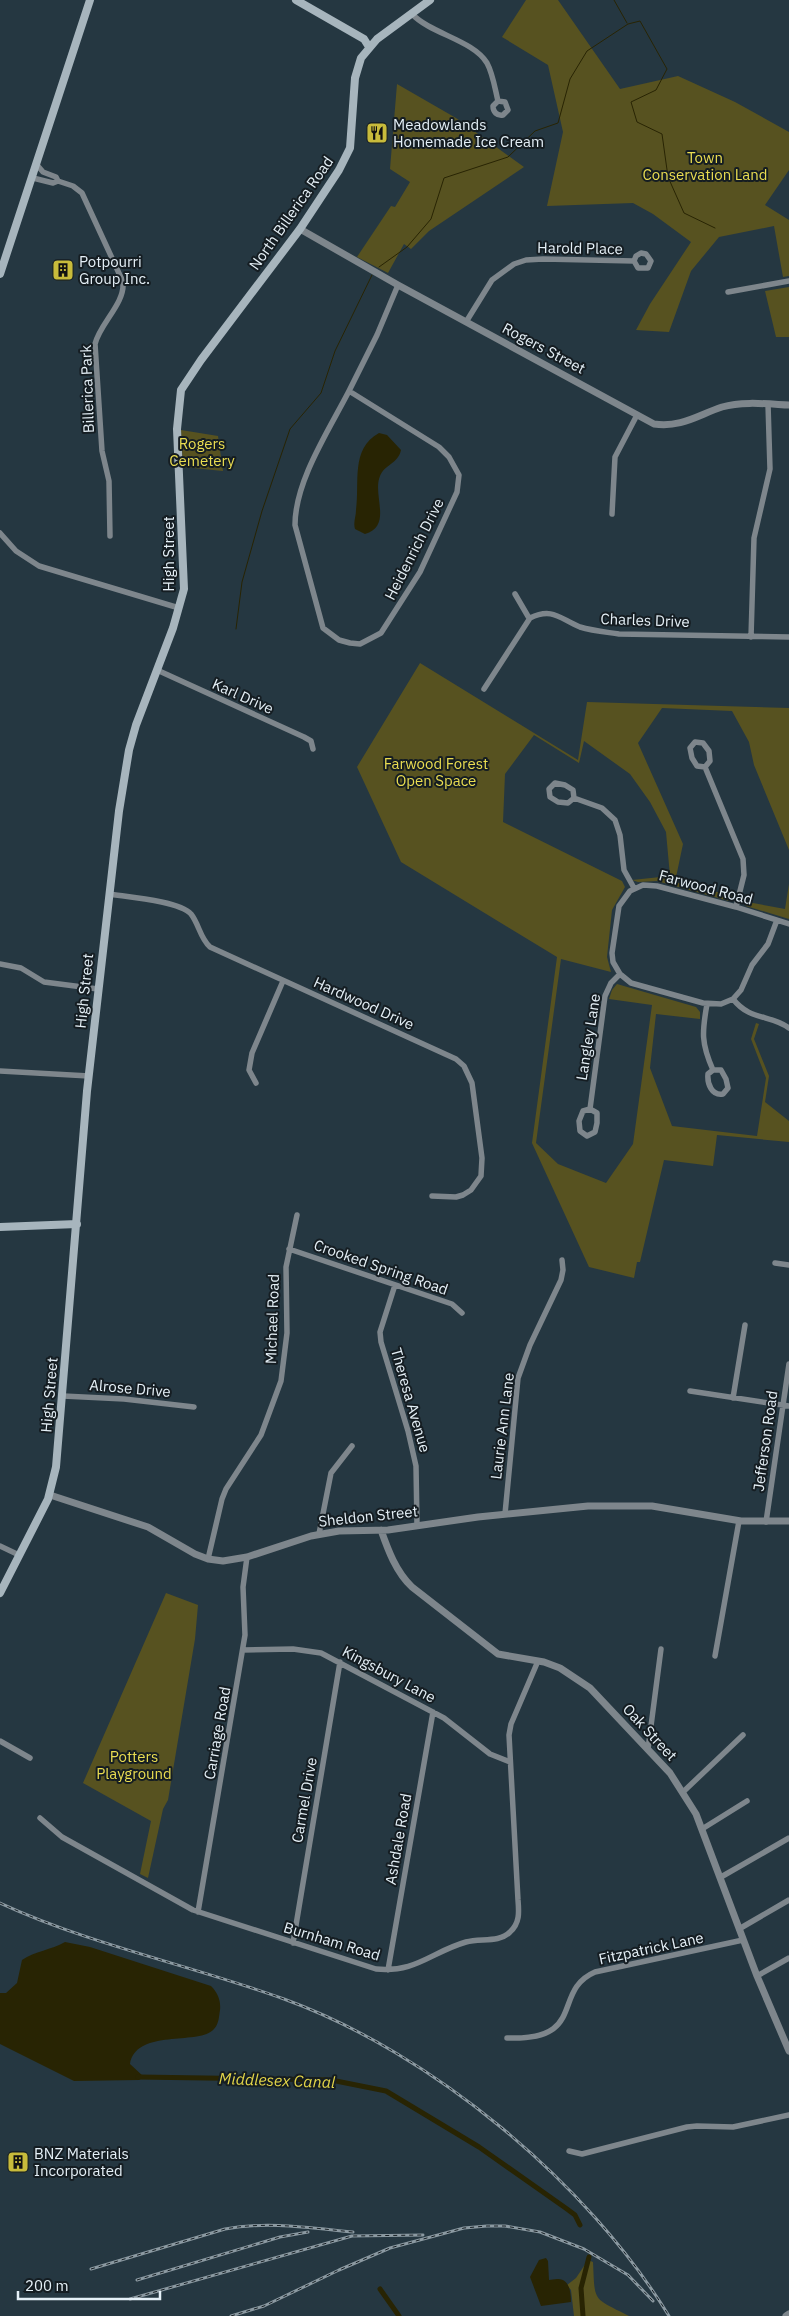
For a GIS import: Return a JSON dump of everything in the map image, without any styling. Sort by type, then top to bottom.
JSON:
[{"type":"main road","points":[[0,274],[90,0]]},
{"type":"main road","points":[[296,0],[357,35],[369,47]]},
{"type":"main road","name":"North Billerica Road","points":[[181,390],[201,360],[300,229],[346,157],[352,135],[355,78],[361,58],[369,47],[430,0]]},
{"type":"main road","name":"High Street","points":[[0,1592],[50,1495],[57,1458],[89,1076],[109,894],[129,750],[136,725],[179,608],[184,576],[177,429],[181,390]]},
{"type":"main road","points":[[0,1228],[77,1224]]},
{"type":"street","points":[[412,14],[425,24],[482,56],[489,68],[498,101]]},
{"type":"street","name":"Billerica Park","points":[[37,165],[43,172],[56,177],[58,181],[73,186],[85,198],[123,282],[122,294],[99,333],[95,344],[102,451],[109,481],[110,536]]},
{"type":"street","name":"Billerica Park","points":[[33,178],[54,183],[58,181]]},
{"type":"street","name":"Rogers Street","points":[[300,229],[398,285],[654,424],[674,425],[722,407],[736,404],[789,405]]},
{"type":"street","name":"Harold Place","points":[[466,322],[492,280],[514,264],[526,260],[543,259],[634,261]]},
{"type":"street","points":[[728,292],[789,281]]},
{"type":"street","name":"Heidenrich Drive","points":[[349,391],[439,448],[449,457],[458,475],[457,492],[420,572],[384,629],[371,639],[360,644],[339,640],[323,628],[295,525],[295,508],[302,485],[349,391],[377,335],[398,285]]},
{"type":"street","points":[[751,637],[754,538],[770,469],[768,404]]},
{"type":"street","points":[[612,514],[615,457],[637,415]]},
{"type":"street","points":[[1,537],[16,551],[39,566],[179,608]]},
{"type":"street","points":[[484,689],[529,618],[515,594]]},
{"type":"street","name":"Charles Drive","points":[[529,618],[538,614],[559,615],[593,631],[619,634],[789,638]]},
{"type":"street","name":"Karl Drive","points":[[157,670],[304,737],[311,741],[313,749]]},
{"type":"street","points":[[695,742],[703,743],[709,751],[710,761],[705,767],[697,766],[692,758],[690,748],[695,742]]},
{"type":"street","points":[[705,767],[743,859],[744,875],[736,907]]},
{"type":"street","points":[[555,783],[565,785],[573,790],[574,798],[568,803],[558,802],[550,797],[549,789],[555,783]]},
{"type":"street","points":[[574,798],[602,808],[615,820],[620,834],[624,870],[634,888],[623,898],[618,911],[612,957],[620,974],[635,984],[707,1004],[721,1004],[733,999],[743,987],[755,961],[768,944],[777,920]]},
{"type":"street","name":"Farwood Road","points":[[634,888],[652,885],[736,907],[789,924]]},
{"type":"street","name":"Hardwood Drive","points":[[109,894],[182,908],[192,916],[204,942],[210,947],[445,1052],[464,1066],[472,1083],[482,1158],[481,1176],[471,1190],[463,1195],[456,1197],[432,1196]]},
{"type":"street","points":[[0,964],[21,968],[44,982],[98,989]]},
{"type":"street","name":"Langley Lane","points":[[590,1109],[605,996],[611,984],[620,974]]},
{"type":"street","points":[[256,1083],[249,1070],[252,1053],[283,981]]},
{"type":"street","points":[[733,999],[747,1013],[780,1023],[789,1028]]},
{"type":"street","points":[[707,1004],[702,1040],[713,1070]]},
{"type":"street","points":[[713,1070],[721,1070],[726,1079],[728,1088],[723,1094],[715,1094],[710,1086],[708,1076],[713,1070]]},
{"type":"street","points":[[0,1071],[89,1076]]},
{"type":"street","name":"Langley Lane","points":[[590,1109],[596,1113],[597,1123],[594,1132],[589,1136],[581,1132],[579,1121],[582,1112],[590,1109]]},
{"type":"street","name":"Michael Road","points":[[208,1559],[224,1494],[261,1435],[282,1381],[286,1348],[286,1267],[298,1215]]},
{"type":"street","name":"Crooked Spring Road","points":[[289,1249],[456,1306],[462,1313]]},
{"type":"street","name":"Laurie Ann Lane","points":[[505,1514],[518,1378],[530,1345],[561,1280],[564,1270],[562,1260]]},
{"type":"street","points":[[775,1263],[789,1265]]},
{"type":"street","name":"Theresa Avenue","points":[[395,1285],[380,1332],[381,1342],[406,1422],[416,1466],[417,1525]]},
{"type":"street","points":[[732,1398],[745,1324]]},
{"type":"street","name":"Jefferson Road","points":[[766,1522],[786,1406],[789,1364]]},
{"type":"street","points":[[690,1391],[786,1406]]},
{"type":"street","name":"Alrose Drive","points":[[63,1396],[124,1399],[194,1408]]},
{"type":"street","points":[[320,1534],[331,1472],[352,1446]]},
{"type":"street","name":"Sheldon Street","points":[[50,1495],[148,1527],[208,1559],[230,1560],[247,1557],[320,1534],[357,1530],[381,1530],[505,1514],[588,1506],[652,1506],[739,1521],[789,1521]]},
{"type":"street","points":[[716,1656],[739,1521]]},
{"type":"street","name":"Oak Street","points":[[381,1530],[403,1579],[412,1587],[498,1654],[538,1661],[560,1668],[590,1688],[648,1748],[683,1792],[702,1829],[757,1976],[789,2051]]},
{"type":"street","points":[[0,1546],[19,1555]]},
{"type":"street","name":"Carriage Road","points":[[198,1912],[243,1650],[245,1635],[243,1587],[247,1557]]},
{"type":"street","name":"Kingsbury Lane","points":[[243,1650],[309,1649],[340,1662],[432,1712],[457,1727],[490,1754],[510,1762]]},
{"type":"street","points":[[648,1748],[661,1649]]},
{"type":"street","name":"Burnham Road","points":[[40,1818],[62,1837],[198,1912],[376,1969],[407,1968],[467,1942],[499,1939],[515,1927],[519,1917],[510,1762],[511,1724],[538,1661]]},
{"type":"street","name":"Carmel Drive","points":[[293,1943],[340,1662]]},
{"type":"street","name":"Ashdale Road","points":[[388,1970],[432,1712]]},
{"type":"street","points":[[683,1792],[743,1735]]},
{"type":"street","points":[[0,1741],[30,1758]]},
{"type":"street","points":[[702,1829],[747,1801]]},
{"type":"street","points":[[720,1877],[789,1838]]},
{"type":"street","points":[[739,1929],[789,1900]]},
{"type":"street","name":"Fitzpatrick Lane","points":[[507,2038],[535,2036],[552,2031],[558,2026],[577,1985],[588,1975],[744,1940]]},
{"type":"street","points":[[757,1976],[789,1958]]},
{"type":"street","points":[[569,2150],[582,2154],[687,2127],[734,2127],[789,2115]]},
{"type":"green space","name":"Town Conservation Land","points":[[526,0],[558,0],[620,89],[678,76],[735,102],[789,132],[789,170],[765,205],[789,220],[789,276],[783,277],[774,226],[719,237],[691,271],[669,332],[636,330],[650,304],[691,242],[653,214],[633,203],[547,206],[563,132],[548,65],[502,37]]},
{"type":"green space","points":[[397,84],[456,118],[524,167],[429,231],[411,249],[404,244],[388,273],[357,257],[391,206],[395,207],[410,182],[390,169]]},
{"type":"green space","points":[[789,287],[789,337],[776,337],[765,291]]},
{"type":"green space","name":"Rogers Cemetery","points":[[181,430],[218,436],[223,471],[183,467]]},
{"type":"green space","name":"Farwood Forest Open Space","points":[[420,663],[578,760],[587,702],[789,708],[789,850],[754,765],[749,742],[732,711],[662,708],[638,743],[683,844],[675,882],[734,896],[729,901],[657,881],[638,882],[632,880],[670,876],[666,832],[650,802],[630,774],[584,741],[579,763],[534,735],[505,774],[503,822],[622,881],[625,887],[612,910],[607,957],[611,972],[561,959],[536,1143],[558,1164],[606,1183],[633,1144],[652,1005],[609,999],[612,990],[617,984],[696,1007],[700,1012],[700,1019],[656,1014],[650,1068],[672,1126],[757,1136],[766,1078],[751,1039],[756,1023],[759,1024],[754,1039],[769,1076],[765,1102],[789,1121],[789,1142],[717,1135],[713,1166],[664,1160],[640,1262],[637,1262],[634,1278],[589,1267],[532,1143],[557,957],[401,862],[357,767]]},
{"type":"green space","points":[[789,884],[789,919],[746,906],[742,901],[785,909]]},
{"type":"green space","name":"Potters Playground","points":[[166,1593],[198,1605],[195,1639],[168,1800],[163,1809],[148,1878],[140,1874],[151,1821],[83,1783]]},
{"type":"green space","points":[[588,2260],[593,2262],[594,2285],[598,2297],[608,2305],[629,2316],[574,2316],[571,2290],[567,2285],[576,2278]]},
{"type":"shaded area","points":[[379,433],[387,435],[401,450],[397,458],[380,476],[378,492],[380,517],[378,524],[373,530],[365,534],[355,529],[354,526],[358,467],[364,448]]},
{"type":"shaded area","points":[[65,1942],[90,1947],[211,1986],[217,1994],[220,2003],[217,2025],[207,2034],[196,2037],[169,2039],[144,2046],[135,2053],[130,2064],[144,2077],[139,2080],[74,2081],[0,2044],[0,1993],[6,1993],[17,1983],[22,1960]]},
{"type":"shaded area","points":[[546,2258],[548,2261],[549,2280],[561,2279],[565,2281],[569,2287],[571,2302],[541,2306],[530,2277],[539,2260]]},
{"type":"waterway","points":[[614,0],[627,23]]},
{"type":"waterway","points":[[379,267],[407,247],[431,219],[444,178],[508,157],[535,131],[558,123],[570,79],[587,51],[628,24],[640,21],[667,69],[656,90],[631,102],[637,122],[662,134],[668,177],[684,213],[715,228]]},
{"type":"waterway","points":[[236,629],[242,582],[262,511],[290,429],[321,393],[335,351],[372,275]]},
{"type":"waterway","name":"Middlesex Canal","points":[[138,2077],[331,2080],[386,2091],[479,2147],[575,2215],[580,2225]]},
{"type":"waterway","name":"Middlesex Canal","points":[[583,2316],[581,2288],[589,2257]]},
{"type":"waterway","name":"Middlesex Canal","points":[[380,2289],[399,2316]]},
{"type":"railway","points":[[0,1903],[34,1918],[105,1943],[284,1999],[340,2023],[395,2052],[449,2088],[501,2128],[550,2171],[595,2218],[635,2266],[669,2316]]},
{"type":"railway","points":[[91,2269],[225,2229],[273,2225],[353,2232]]},
{"type":"railway","points":[[231,2316],[264,2306],[390,2248],[464,2228],[487,2226],[505,2226],[540,2232],[584,2249],[628,2275],[653,2301]]},
{"type":"railway","points":[[137,2280],[280,2237],[308,2232]]},
{"type":"railway","points":[[130,2299],[352,2236],[423,2235]]},
{"type":"place","name":"Meadowlands Homemade Ice Cream","points":[[377,133]]},
{"type":"place","name":"Potpourri Group Inc.","points":[[63,270]]},
{"type":"place","name":"BNZ Materials Incorporated","points":[[18,2162]]}]
